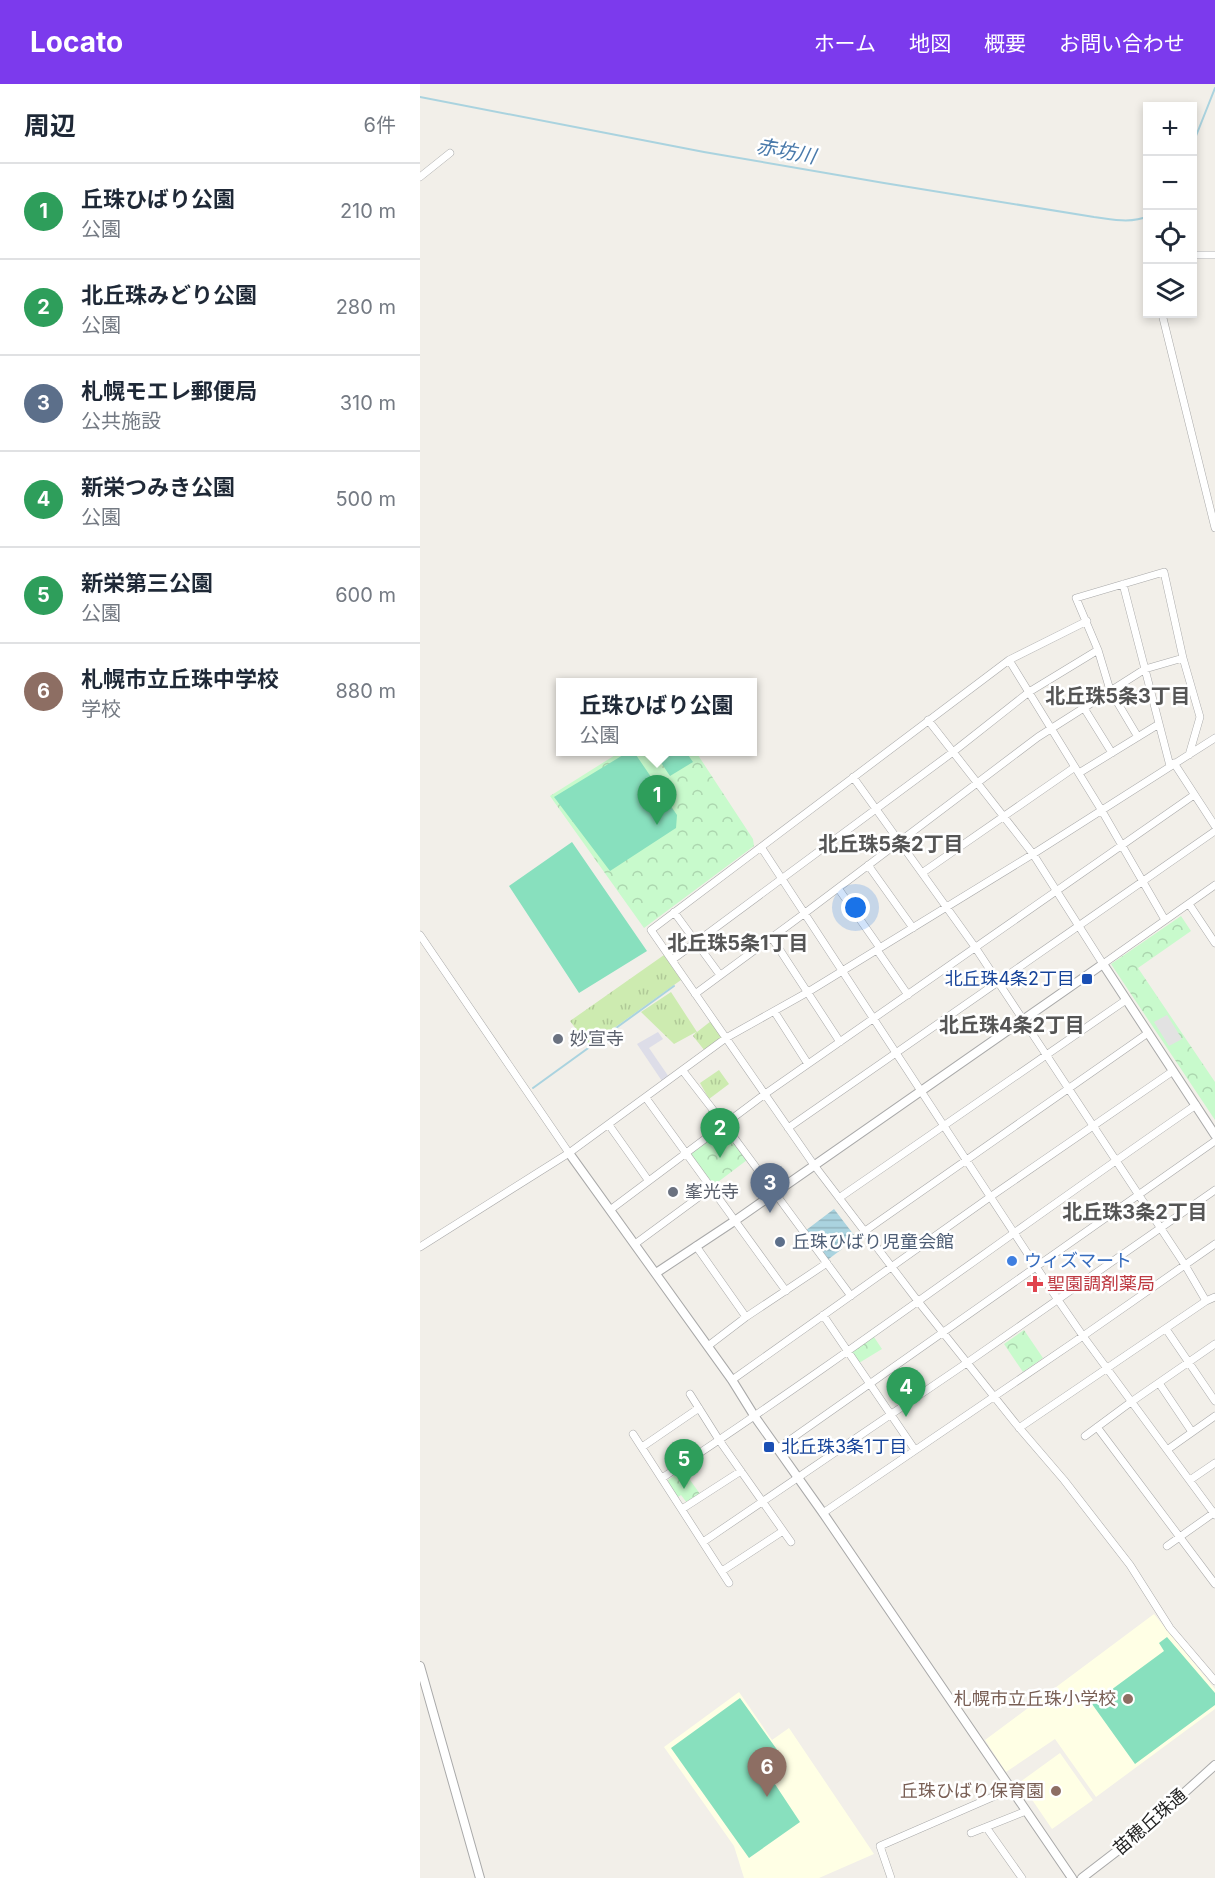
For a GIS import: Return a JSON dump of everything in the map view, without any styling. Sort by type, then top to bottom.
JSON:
[{"type":"street","points":[[420,177],[450,153]]},
{"type":"street","points":[[1197,255],[1215,255]]},
{"type":"street","points":[[1163,318],[1215,528]]},
{"type":"street","points":[[1138,737],[1110,690],[1098,650],[1076,598],[1164,572],[1183,657],[1200,717],[1190,754]]},
{"type":"street","points":[[1123,584],[1159,724],[1172,765],[1215,826]]},
{"type":"street","points":[[1087,621],[1009,660],[651,930],[814,1165],[942,1332],[1064,1480],[1130,1565],[1170,1628],[1215,1681]]},
{"type":"street","points":[[672,960],[953,752],[1029,692],[1098,650]]},
{"type":"street","points":[[695,994],[1052,728],[1145,669],[1183,657]]},
{"type":"street","points":[[1009,660],[1102,811],[1165,920]]},
{"type":"street","points":[[1084,708],[1112,753]]},
{"type":"street","points":[[928,720],[1034,854],[1102,964],[1215,1135]]},
{"type":"street","points":[[922,873],[1077,770],[1112,753],[1159,724]]},
{"type":"street","points":[[420,1247],[569,1154],[726,1038],[808,992],[1034,854],[1215,738]]},
{"type":"street","points":[[853,777],[975,947],[1185,1265],[1206,1301]]},
{"type":"street","points":[[610,1210],[765,1094],[1194,795]]},
{"type":"street","points":[[788,1128],[1215,831]]},
{"type":"street","points":[[760,847],[1058,1300],[1214,1513],[1167,1546]]},
{"type":"street","points":[[868,865],[913,928]]},
{"type":"street","points":[[656,1273],[736,1220],[1215,885]]},
{"type":"street","points":[[838,888],[908,994]]},
{"type":"street","points":[[1189,903],[1215,943]]},
{"type":"street","points":[[674,912],[720,975]]},
{"type":"street","points":[[420,936],[569,1154],[732,1380],[755,1417],[1072,1878]]},
{"type":"street","points":[[772,938],[840,1042]]},
{"type":"street","points":[[840,1198],[1126,1000]]},
{"type":"street","points":[[774,1011],[808,1064]]},
{"type":"street","points":[[865,1231],[1148,1033]]},
{"type":"street","points":[[683,1071],[851,1296]]},
{"type":"street","points":[[732,1380],[990,1197],[1173,1071]]},
{"type":"street","points":[[646,1098],[786,1291]]},
{"type":"street","points":[[662,1478],[755,1417],[917,1300],[1196,1105]]},
{"type":"street","points":[[609,1125],[648,1180]]},
{"type":"street","points":[[777,1449],[1215,1141]]},
{"type":"street","points":[[635,1244],[711,1188]]},
{"type":"street","points":[[703,1542],[968,1363],[1215,1190]]},
{"type":"street","points":[[823,1513],[1215,1244]]},
{"type":"street","points":[[696,1246],[746,1317]]},
{"type":"street","points":[[708,1346],[746,1317],[827,1263]]},
{"type":"street","points":[[1019,1428],[1215,1297]]},
{"type":"street","points":[[823,1315],[915,1450]]},
{"type":"street","points":[[1166,1329],[1215,1401]]},
{"type":"street","points":[[1085,1436],[1215,1344]]},
{"type":"street","points":[[1159,1383],[1192,1432]]},
{"type":"street","points":[[690,1395],[791,1542]]},
{"type":"street","points":[[642,1447],[699,1408]]},
{"type":"street","points":[[1167,1450],[1215,1416]]},
{"type":"street","points":[[1097,1427],[1215,1584]]},
{"type":"street","points":[[633,1434],[729,1583]]},
{"type":"street","points":[[1190,1480],[1215,1463]]},
{"type":"street","points":[[682,1509],[741,1471]]},
{"type":"street","points":[[722,1571],[783,1531]]},
{"type":"street","points":[[420,1666],[480,1878]]},
{"type":"street","name":"苗穂丘珠通","points":[[1082,1878],[1134,1838],[1215,1765]]},
{"type":"street","points":[[891,1878],[880,1846],[1011,1789]]},
{"type":"street","points":[[971,1833],[1026,1811]]},
{"type":"street","points":[[986,1827],[1022,1878]]},
{"type":"shaded area","points":[[1167,1015],[1182,1039],[1169,1046],[1154,1022]]},
{"type":"shaded area","points":[[658,1032],[663,1039],[649,1048],[671,1080],[664,1084],[637,1044]]},
{"type":"shaded area","name":"札幌市立丘珠小学校","points":[[1154,1614],[1215,1689],[1215,1709],[1096,1797],[1055,1739],[1006,1772],[985,1740]]},
{"type":"shaded area","points":[[739,1692],[772,1740],[789,1728],[874,1854],[819,1878],[744,1878],[734,1846],[664,1747]]},
{"type":"shaded area","name":"丘珠ひばり保育園","points":[[1060,1753],[1093,1800],[1052,1829],[1020,1782]]},
{"type":"green space","points":[[614,756],[699,756],[753,839],[754,846],[644,928],[550,796]]},
{"type":"green space","points":[[621,756],[637,756],[677,815],[676,828],[610,871],[554,797]]},
{"type":"green space","points":[[657,756],[689,756],[693,762],[670,776]]},
{"type":"green space","points":[[572,842],[647,951],[579,993],[509,886]]},
{"type":"green space","points":[[1181,916],[1191,931],[1138,968],[1215,1082],[1215,1120],[1111,964]]},
{"type":"green space","points":[[664,955],[681,980],[589,1046],[570,1021]]},
{"type":"green space","points":[[671,992],[697,1032],[711,1021],[722,1038],[705,1051],[693,1036],[696,1032],[674,1044],[641,1012]]},
{"type":"green space","points":[[719,1070],[729,1084],[709,1099],[700,1083]]},
{"type":"green space","points":[[722,1131],[747,1160],[714,1185],[692,1153]]},
{"type":"green space","points":[[1024,1330],[1043,1358],[1023,1372],[1004,1344]]},
{"type":"green space","points":[[874,1337],[882,1349],[859,1363],[851,1352]]},
{"type":"green space","points":[[683,1470],[700,1494],[687,1503],[681,1495],[678,1497],[668,1480]]},
{"type":"green space","points":[[1167,1637],[1215,1693],[1215,1705],[1135,1764],[1092,1704],[1164,1651],[1159,1643]]},
{"type":"green space","points":[[740,1698],[778,1751],[761,1763],[800,1822],[749,1858],[671,1748]]},
{"type":"water","points":[[834,1209],[854,1235],[841,1246],[842,1249],[826,1261],[805,1231]]},
{"type":"waterway","name":"赤坊川","points":[[1197,133],[1215,88]]},
{"type":"waterway","name":"赤坊川","points":[[420,97],[704,152],[884,183],[1114,220],[1135,220],[1143,217]]},
{"type":"waterway","points":[[533,1088],[674,986]]},
{"type":"place","name":"丘珠ひばり公園","points":[[657,825]]},
{"type":"place","name":"北丘珠4条2丁目","points":[[1087,979]]},
{"type":"place","name":"妙宣寺","points":[[558,1039]]},
{"type":"place","name":"北丘珠みどり公園","points":[[720,1158]]},
{"type":"place","name":"峯光寺","points":[[673,1192]]},
{"type":"place","name":"札幌モエレ郵便局","points":[[770,1213]]},
{"type":"place","name":"丘珠ひばり児童会館","points":[[780,1242]]},
{"type":"place","name":"ウィズマート","points":[[1012,1261]]},
{"type":"place","name":"聖園調剤薬局","points":[[1035,1284]]},
{"type":"place","name":"新栄つみき公園","points":[[906,1417]]},
{"type":"place","name":"北丘珠3条1丁目","points":[[769,1447]]},
{"type":"place","name":"新栄第三公園","points":[[684,1489]]},
{"type":"place","name":"札幌市立丘珠小学校","points":[[1128,1699]]},
{"type":"place","name":"丘珠ひばり保育園","points":[[1056,1791]]},
{"type":"place","name":"札幌市立丘珠中学校","points":[[767,1797]]},
{"type":"district","name":"北丘珠5条3丁目","points":[[1118,696]]},
{"type":"district","name":"北丘珠5条2丁目","points":[[891,844]]},
{"type":"district","name":"北丘珠5条1丁目","points":[[738,943]]},
{"type":"district","name":"北丘珠4条2丁目","points":[[1012,1025]]},
{"type":"district","name":"北丘珠3条2丁目","points":[[1135,1212]]}]
